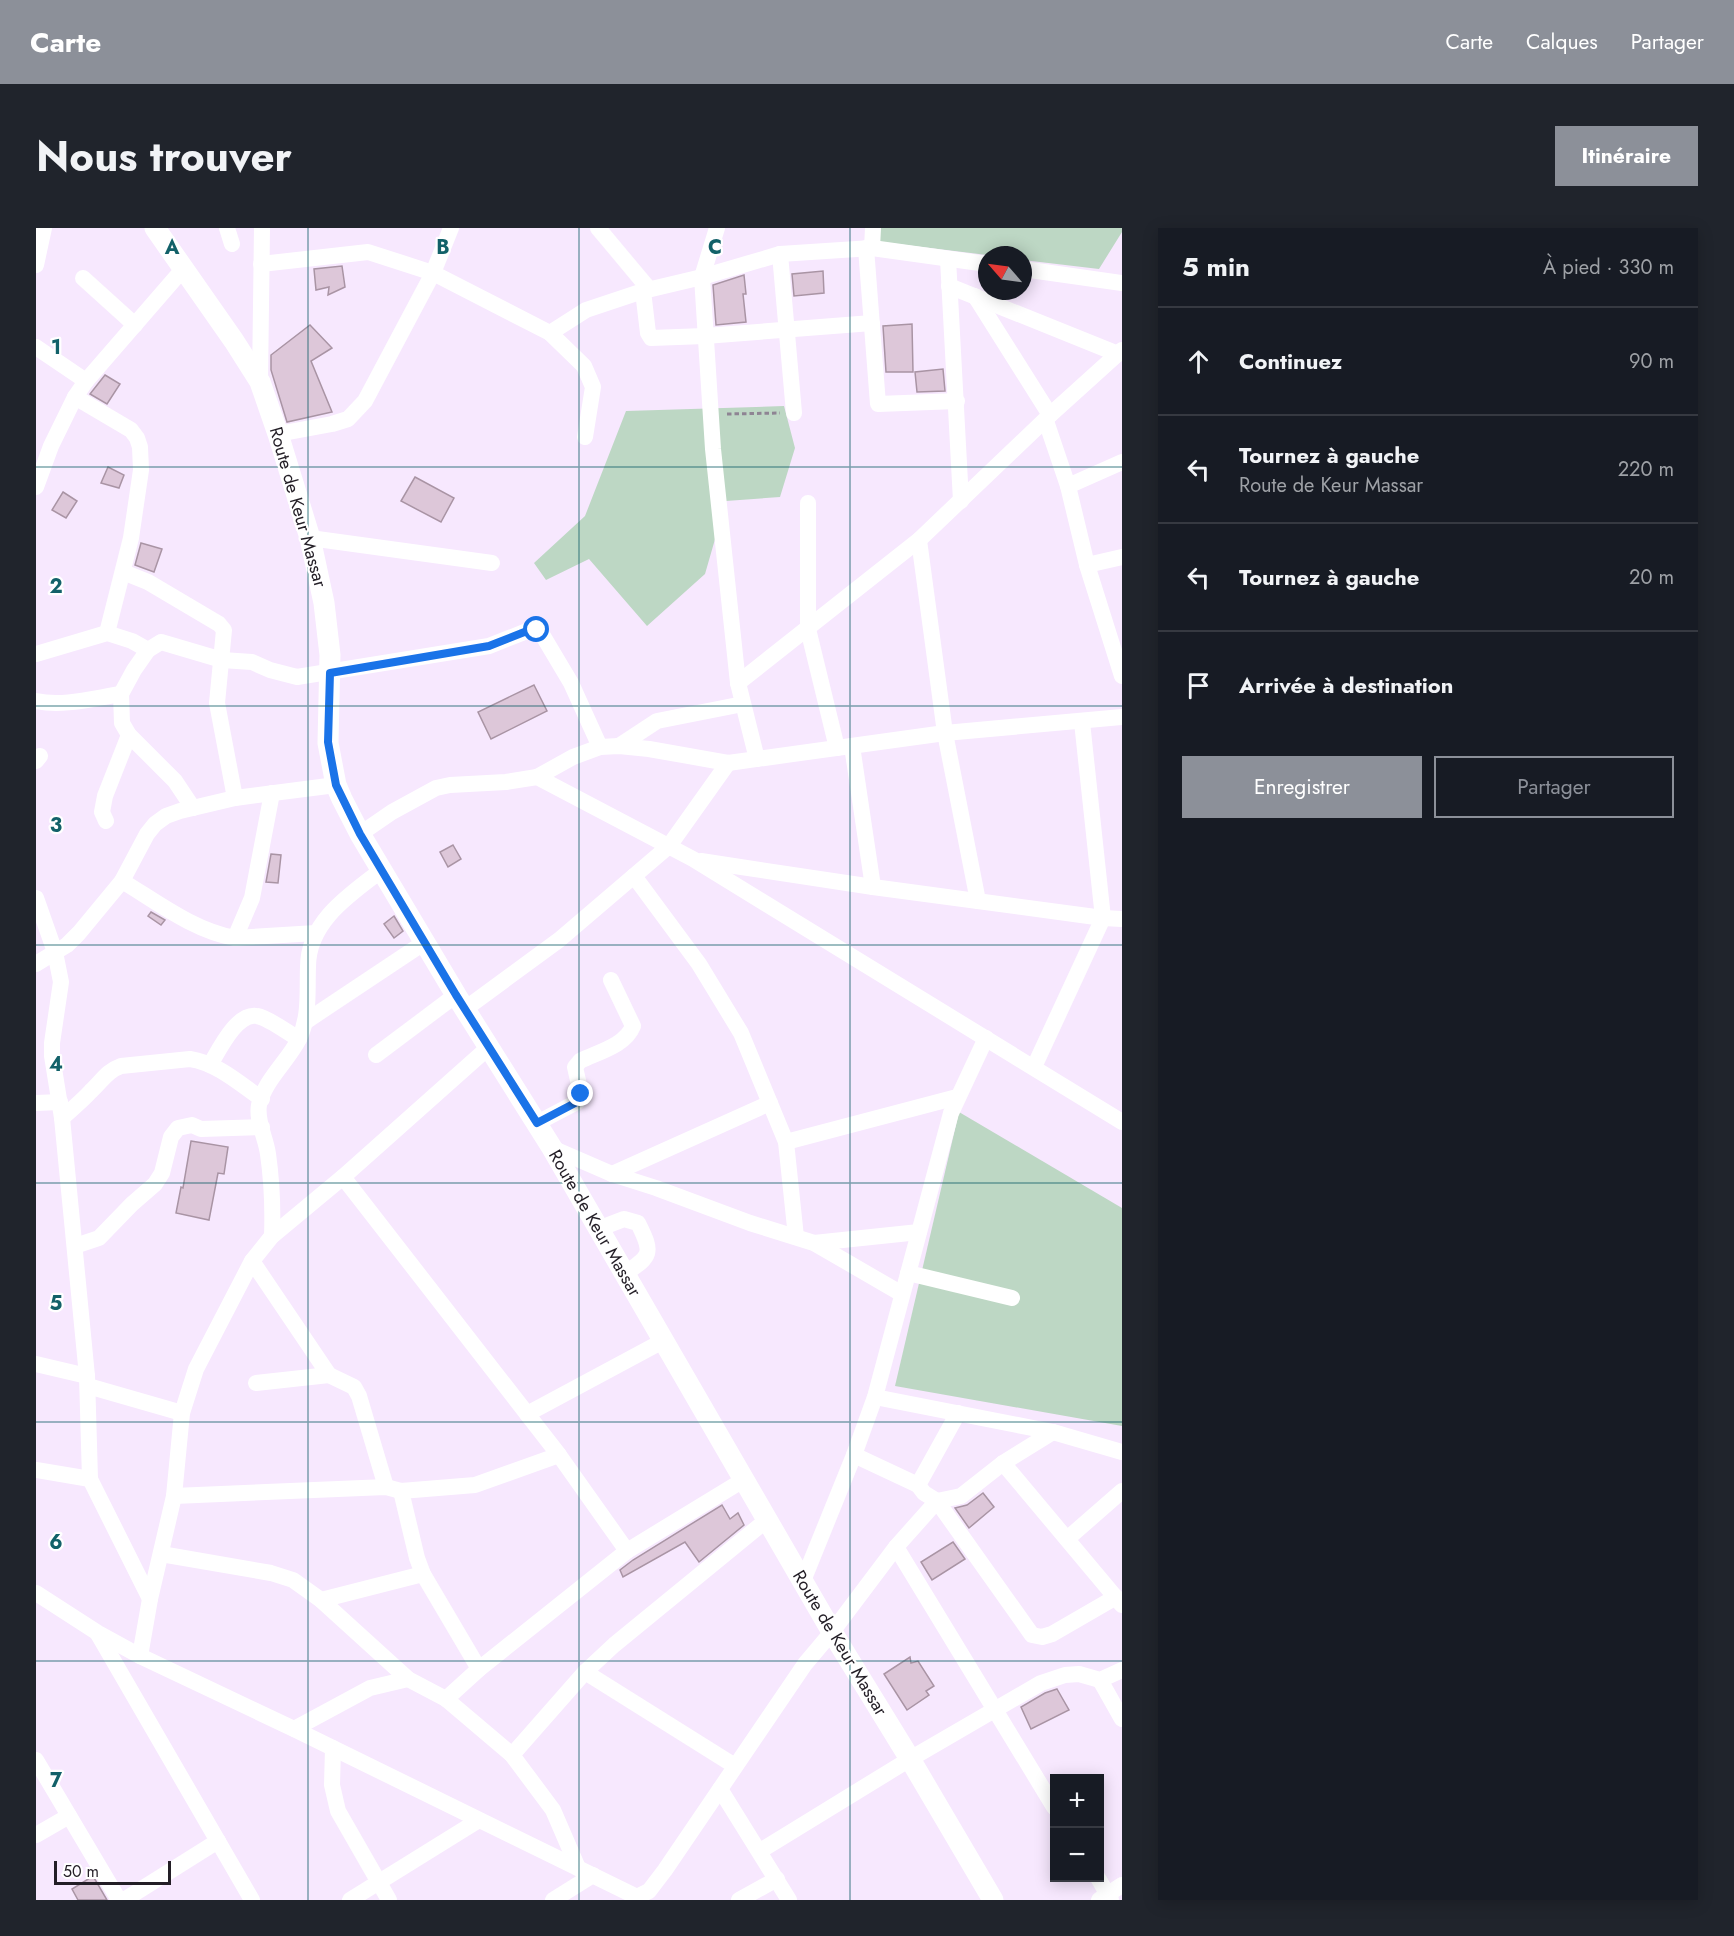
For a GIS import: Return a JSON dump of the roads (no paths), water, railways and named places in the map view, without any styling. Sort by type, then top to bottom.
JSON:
[{"type":"main road","name":"Route de Keur Massar","points":[[155,228],[260,382],[278,434],[310,537],[324,603],[330,673],[328,742],[336,785],[360,834],[552,1148],[832,1632],[993,1900]]},
{"type":"street","points":[[260,382],[262,228]]},
{"type":"street","points":[[278,434],[348,419],[365,401],[433,273],[451,228]]},
{"type":"street","points":[[598,228],[646,290],[648,333],[651,338],[872,323]]},
{"type":"street","points":[[717,228],[702,277],[710,414],[738,682],[757,759]]},
{"type":"street","points":[[873,228],[869,248],[878,404],[957,401]]},
{"type":"street","points":[[36,265],[40,237]]},
{"type":"street","points":[[550,333],[586,310],[646,290],[702,277],[780,254],[869,248],[978,263]]},
{"type":"street","points":[[261,264],[368,252],[433,273],[550,333],[584,366],[593,387],[585,437]]},
{"type":"street","points":[[780,254],[794,413]]},
{"type":"street","points":[[948,259],[961,501]]},
{"type":"street","points":[[36,487],[51,446],[86,381],[184,268]]},
{"type":"street","points":[[1032,270],[1122,283]]},
{"type":"street","points":[[83,278],[135,325]]},
{"type":"street","points":[[738,682],[919,540],[1120,352],[949,286]]},
{"type":"street","points":[[975,296],[1048,418],[1068,486],[1087,565],[1117,644],[1122,676]]},
{"type":"street","points":[[36,347],[86,381]]},
{"type":"street","points":[[75,398],[131,430],[140,447],[141,471],[131,538],[107,633]]},
{"type":"street","points":[[1068,486],[1122,462]]},
{"type":"street","points":[[808,503],[808,629],[845,747],[873,887]]},
{"type":"street","points":[[310,537],[492,563]]},
{"type":"street","points":[[919,540],[945,733],[978,901]]},
{"type":"street","points":[[1087,565],[1122,556]]},
{"type":"street","points":[[123,572],[148,582],[219,624],[224,630],[217,703],[235,798]]},
{"type":"street","points":[[193,808],[169,775],[129,735],[122,723],[121,694],[148,651],[161,642],[222,660],[252,662],[270,670],[297,677],[489,646],[532,629],[537,630],[543,636],[571,683],[600,747]]},
{"type":"street","points":[[36,654],[107,633],[132,641],[148,651]]},
{"type":"street","points":[[36,701],[66,702],[121,694]]},
{"type":"street","points":[[619,746],[657,721],[743,704]]},
{"type":"street","points":[[360,834],[392,812],[436,788],[537,777],[573,757],[600,747],[649,748],[728,763],[945,733],[1122,717]]},
{"type":"street","points":[[1034,1067],[1104,918],[1082,722]]},
{"type":"street","points":[[106,821],[102,812],[105,796],[129,735]]},
{"type":"street","points":[[376,1055],[559,940],[669,846],[728,763]]},
{"type":"street","points":[[537,777],[693,859],[1122,1122]]},
{"type":"street","points":[[36,964],[67,945],[79,933],[122,881],[155,824],[166,816],[235,798],[336,785]]},
{"type":"street","points":[[235,938],[252,898],[272,793]]},
{"type":"street","points":[[693,859],[873,887],[1122,919]]},
{"type":"street","points":[[272,1236],[273,1194],[259,1117],[259,1104],[299,1039],[309,999],[308,965],[310,949],[316,933],[325,918],[381,870]]},
{"type":"street","points":[[634,876],[699,964],[741,1034],[786,1142],[796,1237]]},
{"type":"street","points":[[122,881],[208,930],[235,938],[316,933]]},
{"type":"street","points":[[36,898],[55,952],[61,989],[52,1056],[61,1110],[88,1381],[90,1479],[150,1599]]},
{"type":"street","points":[[304,1022],[425,942]]},
{"type":"street","points":[[537,1123],[577,1102],[581,1094],[575,1067],[580,1061],[622,1041],[630,1034],[633,1026],[611,980]]},
{"type":"street","points":[[210,1065],[229,1034],[249,1016],[259,1016],[299,1039]]},
{"type":"street","points":[[803,1581],[854,1455],[875,1396],[957,1097],[986,1038]]},
{"type":"street","points":[[140,1656],[150,1599],[174,1496],[182,1413],[196,1370],[252,1261],[272,1236],[343,1177],[489,1047]]},
{"type":"street","points":[[61,1110],[113,1068],[190,1059],[210,1065],[262,1099]]},
{"type":"street","points":[[786,1142],[957,1097]]},
{"type":"street","points":[[36,1103],[61,1110]]},
{"type":"street","points":[[612,1174],[771,1103]]},
{"type":"street","points":[[75,1246],[99,1238],[155,1184],[162,1173],[171,1137],[178,1128],[192,1125],[201,1129],[262,1127]]},
{"type":"street","points":[[552,1148],[612,1174],[814,1243],[902,1294]]},
{"type":"street","points":[[343,1177],[559,1455],[627,1551]]},
{"type":"street","points":[[598,1229],[624,1219],[638,1223],[649,1244],[648,1253],[643,1262],[624,1274]]},
{"type":"street","points":[[814,1243],[919,1232]]},
{"type":"street","points":[[252,1261],[329,1375],[354,1387],[394,1489],[423,1574],[479,1669]]},
{"type":"street","points":[[908,1273],[1012,1298]]},
{"type":"street","points":[[527,1414],[663,1341]]},
{"type":"street","points":[[36,1364],[182,1413]]},
{"type":"street","points":[[256,1383],[329,1375]]},
{"type":"street","points":[[875,1396],[1053,1432],[1122,1452]]},
{"type":"street","points":[[918,1485],[958,1413]]},
{"type":"street","points":[[40,1601],[140,1656],[333,1748],[638,1899],[650,1891],[806,1664],[897,1547],[937,1501],[962,1496],[1003,1463],[1053,1432]]},
{"type":"street","points":[[174,1496],[475,1485],[559,1455]]},
{"type":"street","points":[[854,1455],[918,1485],[924,1493],[937,1501],[1032,1635],[1042,1637],[1052,1634],[1119,1601],[1003,1463]]},
{"type":"street","points":[[36,1470],[90,1479]]},
{"type":"street","points":[[446,1699],[479,1669],[627,1551],[744,1479]]},
{"type":"street","points":[[1067,1539],[1122,1491]]},
{"type":"street","points":[[512,1755],[585,1672],[669,1599],[768,1519]]},
{"type":"street","points":[[897,1547],[1050,1800]]},
{"type":"street","points":[[160,1554],[271,1573],[293,1580],[321,1599],[408,1679],[446,1699],[512,1755],[553,1810],[585,1872]]},
{"type":"street","points":[[321,1599],[423,1574]]},
{"type":"street","points":[[98,1633],[252,1900]]},
{"type":"street","points":[[760,1851],[910,1759],[1054,1677],[1079,1674],[1100,1680],[1122,1670]]},
{"type":"street","points":[[585,1672],[735,1766]]},
{"type":"street","points":[[294,1729],[370,1688],[408,1679]]},
{"type":"street","points":[[1100,1680],[1122,1719]]},
{"type":"street","points":[[333,1748],[332,1785],[338,1811],[389,1900]]},
{"type":"street","points":[[36,1760],[119,1900]]},
{"type":"street","points":[[720,1789],[789,1900]]},
{"type":"street","points":[[36,1835],[69,1816]]},
{"type":"street","points":[[350,1900],[479,1820]]},
{"type":"street","points":[[124,1900],[218,1840]]},
{"type":"street","points":[[552,1900],[585,1872]]},
{"type":"street","points":[[740,1900],[777,1879]]},
{"type":"street","points":[[1101,1882],[1110,1895]]}]
